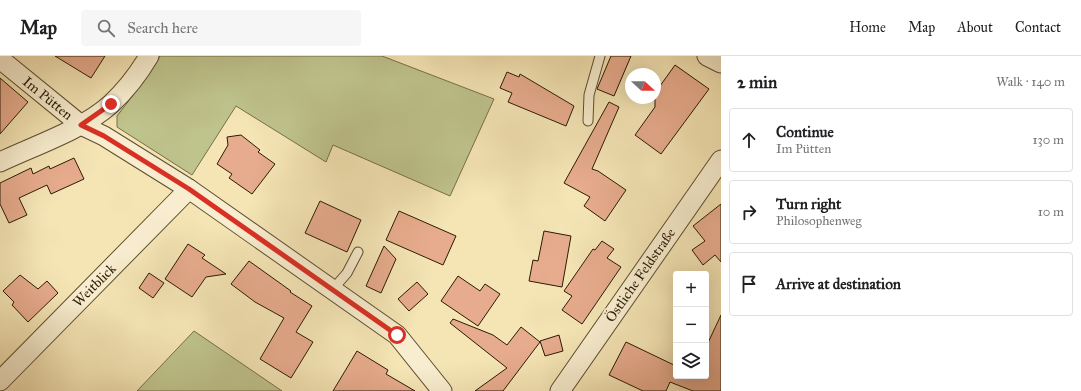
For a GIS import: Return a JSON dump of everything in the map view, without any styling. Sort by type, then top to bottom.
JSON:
[{"type":"street","points":[[0,162],[81,125],[111,104],[139,74],[149,56]]},
{"type":"street","points":[[707,56],[721,63]]},
{"type":"street","name":"Im Pütten","points":[[0,59],[81,125],[104,136],[189,189],[397,335],[442,391]]},
{"type":"street","name":"Östliche Feldstraße","points":[[560,391],[721,160]]},
{"type":"street","name":"Weitblick","points":[[0,381],[189,189]]},
{"type":"lane","points":[[588,121],[589,95],[600,56]]},
{"type":"lane","points":[[333,289],[347,273],[358,252]]},
{"type":"green space","points":[[160,56],[382,56],[494,99],[450,196],[333,145],[326,162],[236,106],[192,175],[117,127],[117,116],[144,81]]},
{"type":"green space","points":[[194,331],[282,391],[137,391]]},
{"type":"building","points":[[55,56],[105,56],[91,78]]},
{"type":"building","points":[[611,56],[631,56],[614,96],[597,89]]},
{"type":"building","points":[[675,65],[709,89],[661,154],[635,135],[655,107],[655,104],[661,104],[661,85]]},
{"type":"building","points":[[507,72],[519,77],[520,74],[574,106],[566,126],[508,102],[512,93],[500,88]]},
{"type":"building","points":[[0,78],[28,102],[0,134]]},
{"type":"building","points":[[609,102],[619,107],[592,169],[598,171],[626,190],[605,221],[584,206],[590,197],[564,183]]},
{"type":"building","points":[[241,135],[260,150],[258,152],[275,164],[252,194],[229,178],[232,174],[217,164],[228,145],[227,137]]},
{"type":"building","points":[[74,158],[84,179],[51,194],[47,185],[19,198],[27,215],[9,223],[0,204],[0,183],[31,168],[33,174],[49,166],[50,169]]},
{"type":"building","points":[[320,201],[361,220],[347,252],[305,233]]},
{"type":"building","points":[[721,204],[721,262],[715,255],[703,265],[692,250],[705,241],[693,226]]},
{"type":"building","points":[[399,211],[456,236],[443,265],[386,240]]},
{"type":"building","points":[[544,231],[571,236],[562,287],[529,281],[533,260],[538,261]]},
{"type":"building","points":[[602,241],[614,249],[607,258],[621,267],[582,324],[562,310],[572,296],[564,291],[593,249],[595,250]]},
{"type":"building","points":[[188,244],[205,255],[202,258],[226,274],[206,277],[192,297],[165,279]]},
{"type":"building","points":[[384,246],[396,259],[381,293],[366,286]]},
{"type":"building","points":[[249,261],[291,291],[290,292],[312,306],[296,332],[313,342],[291,378],[260,359],[284,318],[255,302],[231,284]]},
{"type":"building","points":[[149,273],[164,283],[153,298],[139,288]]},
{"type":"building","points":[[20,275],[38,289],[47,281],[58,293],[28,322],[12,305],[14,302],[3,291]]},
{"type":"building","points":[[458,276],[480,291],[485,284],[500,294],[478,326],[441,301]]},
{"type":"building","points":[[417,282],[428,294],[409,311],[398,299]]},
{"type":"building","points":[[721,315],[721,391],[693,391],[670,382],[666,391],[643,391],[609,375],[626,342],[673,365],[673,379],[709,379],[709,341]]},
{"type":"building","points":[[453,319],[493,335],[507,345],[521,327],[540,342],[503,391],[475,391],[507,368],[450,323]]},
{"type":"building","points":[[559,335],[563,351],[545,356],[540,341]]},
{"type":"building","points":[[357,351],[388,370],[386,374],[415,391],[333,391]]},
{"type":"route","points":[[111,104],[81,125],[104,136],[189,189],[397,335]]}]
